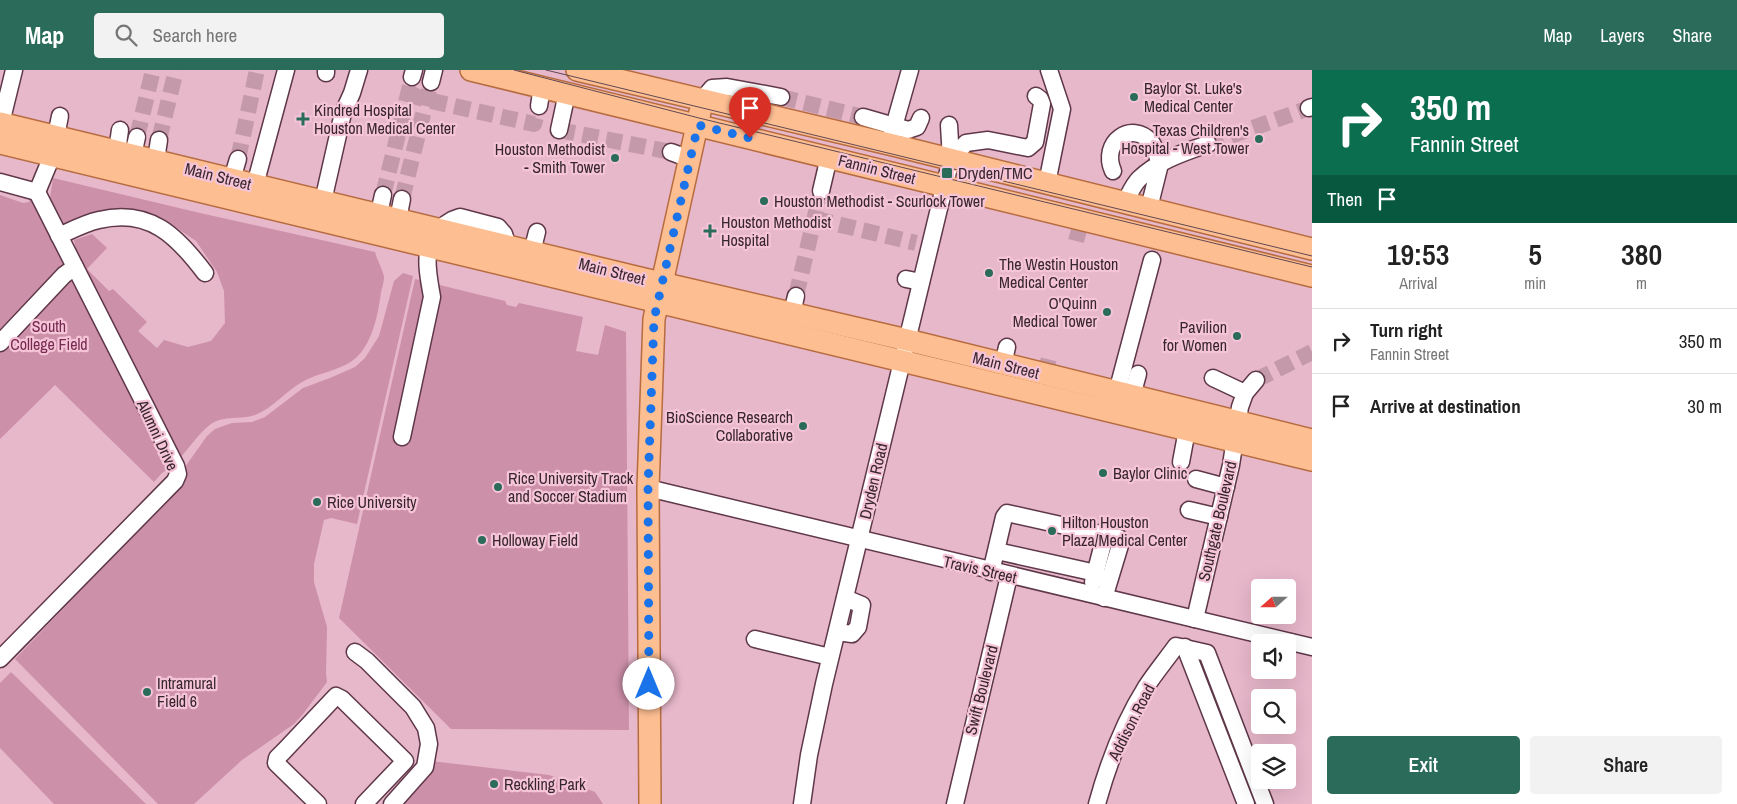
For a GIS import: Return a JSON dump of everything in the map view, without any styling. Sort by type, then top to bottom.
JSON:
[{"type":"main road","name":"Fannin Street","points":[[471,70],[541,97],[567,93],[1311,275]]},
{"type":"main road","name":"Fannin Street","points":[[577,70],[702,100],[892,135],[951,160],[1312,248]]},
{"type":"main road","points":[[650,804],[648,488],[654,319],[660,293],[680,238],[681,156],[698,125],[702,100]]},
{"type":"main road","name":"Main Street","points":[[0,129],[54,146],[388,217]]},
{"type":"main road","name":"Main Street","points":[[54,146],[127,143],[235,169],[255,185],[388,217],[434,238],[660,293],[902,361],[1125,394],[1312,460]]},
{"type":"main road","points":[[944,185],[956,175],[970,172],[1036,187],[1041,187],[1047,183]]},
{"type":"main road","points":[[1082,219],[1093,216],[1128,224],[1138,223],[1145,219],[1149,208]]},
{"type":"main road","points":[[1156,237],[1158,227],[1164,222],[1171,221],[1230,235],[1244,232]]},
{"type":"main road","name":"Main Street","points":[[434,238],[508,246],[534,242],[660,293],[794,305],[907,340],[1005,355],[1029,381],[1187,430],[1236,432],[1312,440]]},
{"type":"street","points":[[0,129],[14,70]]},
{"type":"street","points":[[255,185],[286,70]]},
{"type":"street","points":[[323,201],[343,113],[359,70]]},
{"type":"street","points":[[892,135],[910,70]]},
{"type":"street","points":[[1047,183],[1062,109],[1049,70]]},
{"type":"street","points":[[702,100],[712,88],[727,87],[781,97]]},
{"type":"street","points":[[559,130],[567,93]]},
{"type":"street","points":[[951,160],[966,143],[988,140],[1028,148],[1035,142],[1042,104],[1036,96]]},
{"type":"street","points":[[0,182],[37,192],[54,146],[60,116]]},
{"type":"street","points":[[863,117],[892,135],[912,130],[919,125],[921,118]]},
{"type":"street","points":[[949,125],[951,160]]},
{"type":"street","points":[[1113,171],[1109,154],[1112,145],[1118,138],[1134,133],[1150,141],[1160,164],[1149,208]]},
{"type":"street","points":[[1125,202],[1139,179],[1160,164],[1208,144]]},
{"type":"street","points":[[821,191],[829,157]]},
{"type":"street","name":"Dryden Road","points":[[802,804],[809,755],[830,657],[907,340],[914,281],[951,160]]},
{"type":"street","name":"Alumni Drive","points":[[0,659],[175,481],[178,474],[176,466],[37,192]]},
{"type":"street","points":[[59,236],[98,220],[124,218],[155,224],[173,236],[205,273]]},
{"type":"street","points":[[402,437],[432,297],[428,251],[434,238]]},
{"type":"street","points":[[1125,394],[1152,260]]},
{"type":"street","points":[[0,343],[64,275],[75,267]]},
{"type":"street","points":[[1125,394],[1138,374]]},
{"type":"street","points":[[1213,378],[1245,393],[1256,380]]},
{"type":"street","name":"Southgate Boulevard","points":[[1195,619],[1226,487],[1245,393]]},
{"type":"street","points":[[1181,462],[1187,430]]},
{"type":"street","points":[[1196,479],[1226,487]]},
{"type":"street","name":"Travis Street","points":[[648,488],[992,572],[1312,647]]},
{"type":"street","points":[[1189,510],[1219,516]]},
{"type":"street","points":[[992,572],[1004,516],[1007,513],[1119,538],[1120,542],[1097,596]]},
{"type":"street","points":[[1097,596],[1096,573],[1106,536]]},
{"type":"street","points":[[996,551],[1096,573]]},
{"type":"street","name":"Swift Boulevard","points":[[954,804],[1009,576]]},
{"type":"street","points":[[755,639],[830,657]]},
{"type":"street","name":"Addison Road","points":[[1096,804],[1120,738],[1146,686],[1176,646],[1185,647]]},
{"type":"street","points":[[1185,647],[1207,653],[1265,804]]},
{"type":"street","points":[[1185,647],[1246,804]]},
{"type":"street","points":[[356,652],[413,707],[426,728],[429,744],[424,767],[392,804]]},
{"type":"street","points":[[318,804],[276,762],[277,758],[336,696],[342,699],[405,761],[364,804]]},
{"type":"green space","points":[[53,178],[375,252],[384,279],[376,320],[365,348],[352,361],[302,382],[262,412],[250,416],[216,421],[199,436],[180,458],[79,260],[75,251],[74,240],[92,234],[107,248],[87,269],[109,291],[113,289],[147,322],[138,331],[157,348],[164,340],[188,347],[211,341],[225,323],[224,291],[217,272],[196,241],[171,224],[138,214],[70,225],[60,223],[50,198]]},
{"type":"green space","name":"South College Field","points":[[0,195],[23,203],[29,202],[30,196],[170,468],[162,473],[154,482],[55,385],[0,439]]},
{"type":"green space","points":[[403,273],[413,276],[357,524],[331,518],[324,520],[314,564],[314,582],[327,627],[327,682],[294,724],[242,760],[194,804],[158,804],[15,659],[179,488],[186,478],[185,467],[207,436],[215,429],[232,423],[252,422],[265,417],[303,388],[355,367],[365,358],[379,336],[394,281]]},
{"type":"green space","name":"Rice University Track and Soccer Stadium","points":[[415,279],[505,301],[507,305],[516,307],[519,303],[583,317],[576,351],[598,355],[605,325],[626,332],[629,730],[451,729],[339,618]]},
{"type":"green space","points":[[11,672],[146,804],[54,804],[0,748],[0,683]]},
{"type":"green space","name":"Reckling Park","points":[[431,761],[549,775],[595,792],[603,804],[403,804]]},
{"type":"tunnel","points":[[137,137],[153,70]]},
{"type":"tunnel","points":[[159,140],[176,70]]},
{"type":"tunnel","points":[[238,159],[257,70]]},
{"type":"tunnel","points":[[383,195],[411,82]]},
{"type":"tunnel","points":[[402,199],[429,90]]},
{"type":"tunnel","points":[[409,92],[427,100],[534,124],[539,106]]},
{"type":"tunnel","points":[[781,97],[863,117]]},
{"type":"tunnel","points":[[1208,144],[1309,108]]},
{"type":"tunnel","points":[[559,130],[671,152]]},
{"type":"tunnel","points":[[796,296],[821,191]]},
{"type":"tunnel","points":[[816,219],[916,243]]},
{"type":"tunnel","points":[[1076,241],[1082,219]]},
{"type":"tunnel","points":[[1256,380],[1312,352]]},
{"type":"tunnel","points":[[1045,375],[1050,353]]},
{"type":"tram line","points":[[514,70],[699,118],[1312,267]]},
{"type":"tram line","points":[[546,70],[1312,256]]},
{"type":"place","name":"Baylor St. Luke's Medical Center","points":[[1134,97]]},
{"type":"place","name":"Kindred Hospital Houston Medical Center","points":[[303,119]]},
{"type":"place","name":"Texas Children's Hospital - West Tower","points":[[1259,139]]},
{"type":"place","name":"Houston Methodist - Smith Tower","points":[[615,158]]},
{"type":"place","name":"Dryden/TMC","points":[[947,173]]},
{"type":"place","name":"Houston Methodist - Scurlock Tower","points":[[764,201]]},
{"type":"place","name":"Houston Methodist Hospital","points":[[710,231]]},
{"type":"place","name":"The Westin Houston Medical Center","points":[[989,273]]},
{"type":"place","name":"O'Quinn Medical Tower","points":[[1107,312]]},
{"type":"place","name":"Pavilion for Women","points":[[1237,336]]},
{"type":"place","name":"BioScience Research Collaborative","points":[[803,426]]},
{"type":"place","name":"Baylor Clinic","points":[[1103,473]]},
{"type":"place","name":"Rice University Track and Soccer Stadium","points":[[498,487]]},
{"type":"place","name":"Rice University","points":[[317,502]]},
{"type":"place","name":"Hilton Houston Plaza/Medical Center","points":[[1052,531]]},
{"type":"place","name":"Holloway Field","points":[[482,540]]},
{"type":"place","name":"Intramural Field 6","points":[[147,692]]},
{"type":"place","name":"Reckling Park","points":[[494,784]]},
{"type":"route","points":[[649,684],[648,488],[654,319],[657,302],[698,125],[750,138]]}]
